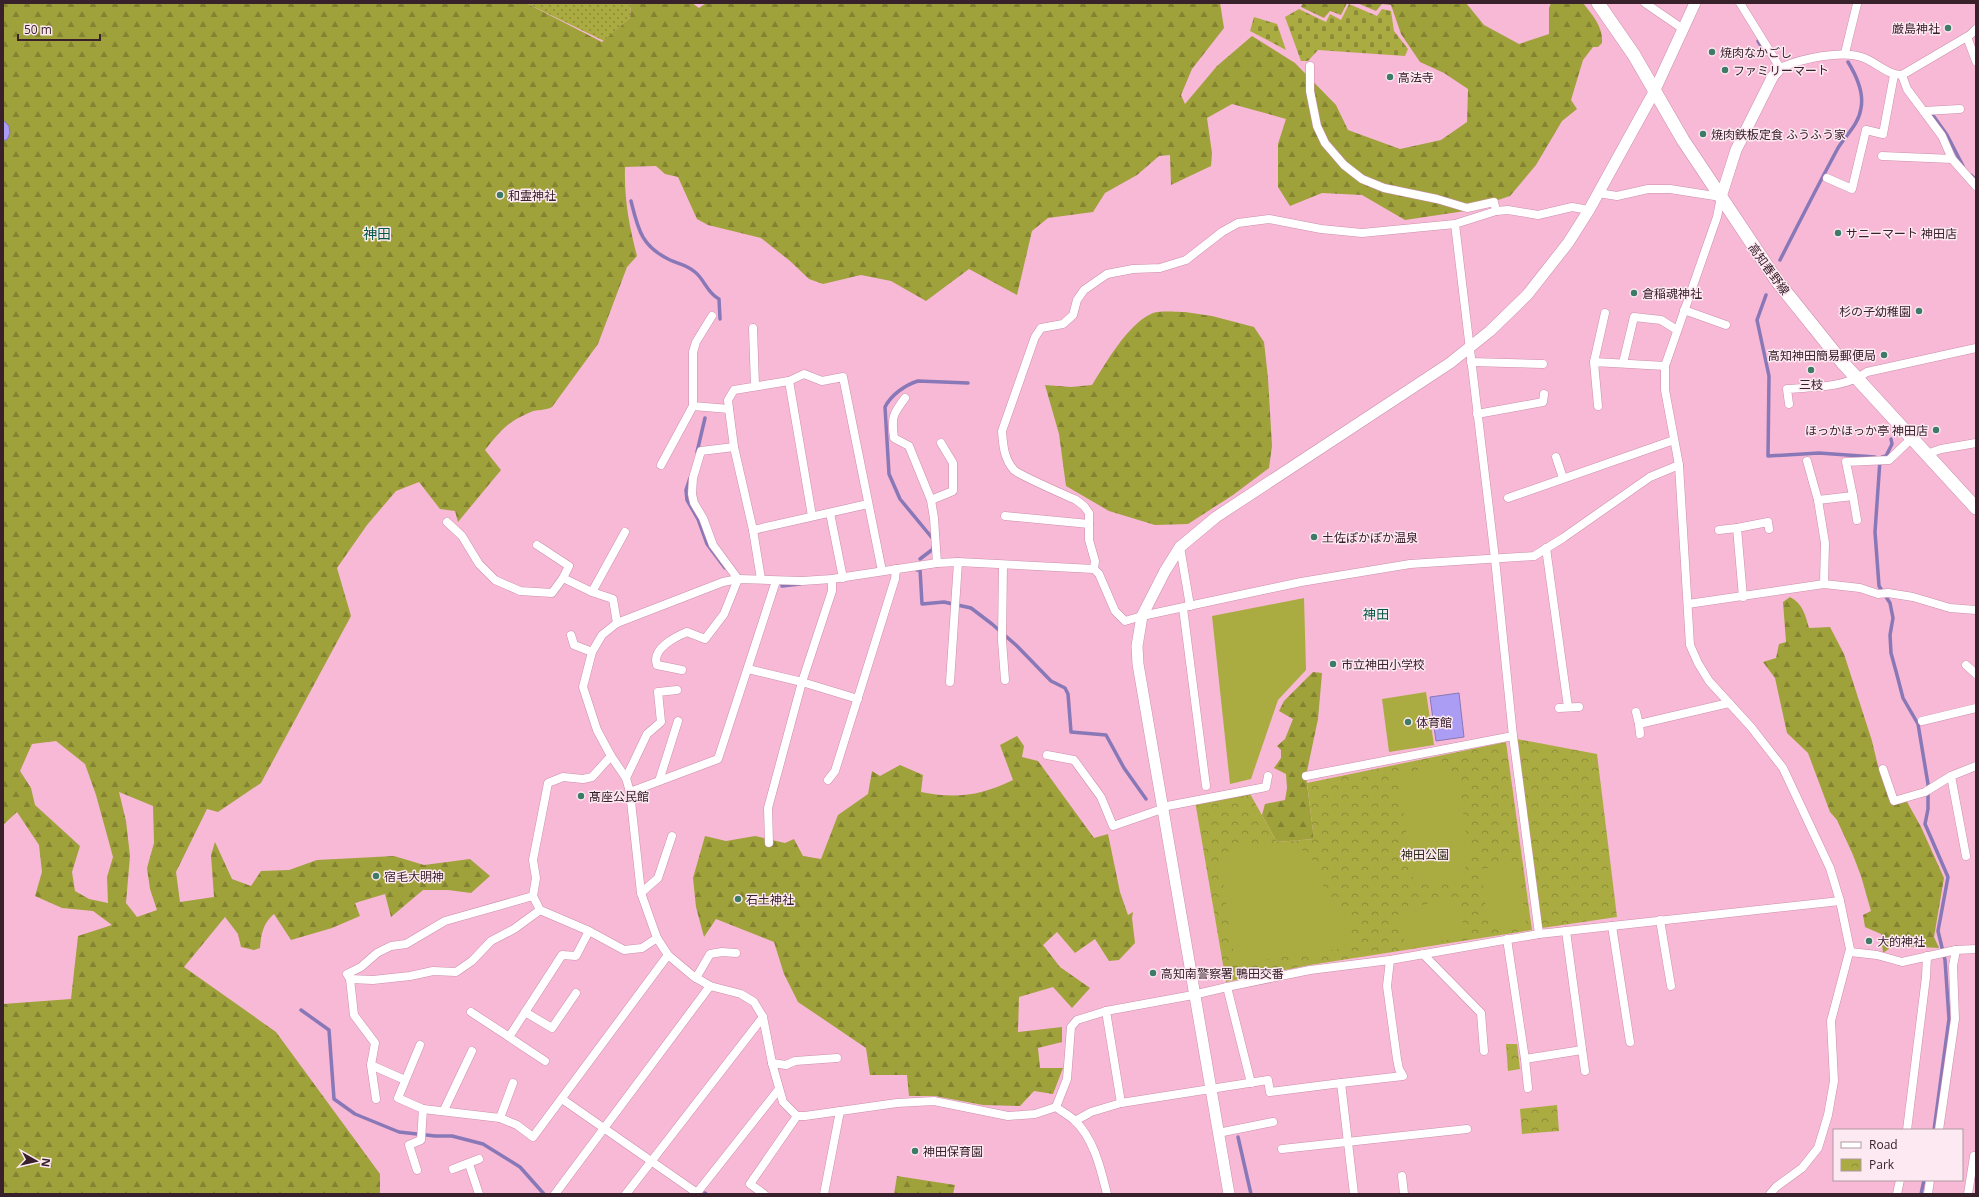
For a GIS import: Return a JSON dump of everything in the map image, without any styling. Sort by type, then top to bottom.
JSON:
[{"type":"main road","name":"高知春野線","points":[[1598,3],[1634,55],[1672,122],[1777,281],[1820,336],[1976,508]]},
{"type":"street","points":[[1645,3],[1683,29]]},
{"type":"street","points":[[1229,1194],[1193,995],[1138,664],[1137,646],[1142,616],[1165,571],[1180,547],[1216,517],[1469,349],[1527,295],[1568,243],[1589,210],[1654,92],[1695,3]]},
{"type":"street","points":[[1741,3],[1780,68]]},
{"type":"street","points":[[1845,53],[1857,4]]},
{"type":"street","points":[[1827,178],[1852,189],[1866,130],[1883,134],[1898,75],[1967,37],[1976,29]]},
{"type":"street","points":[[1967,37],[1976,61]]},
{"type":"street","points":[[1770,1194],[1776,1187],[1802,1168],[1818,1148],[1828,1115],[1834,1081],[1831,1020],[1850,952],[1840,901],[1830,868],[1783,768],[1751,727],[1709,680],[1698,663],[1690,645],[1679,465],[1665,390],[1665,366],[1676,330],[1717,217],[1721,198],[1736,150],[1773,76],[1780,68],[1798,61],[1845,53],[1865,58],[1898,75],[1942,136],[1952,160],[1976,186]]},
{"type":"street","points":[[1310,66],[1310,91],[1317,126],[1325,143],[1344,165],[1362,179],[1384,188],[1437,199],[1467,208],[1494,202],[1496,212]]},
{"type":"street","points":[[1924,111],[1960,109]]},
{"type":"street","points":[[1882,156],[1952,160]]},
{"type":"street","points":[[1598,193],[1617,196],[1648,189],[1670,189],[1721,198]]},
{"type":"street","points":[[1094,569],[1095,561],[1089,540],[1089,513],[1084,506],[1014,471],[1003,446],[1002,431],[1035,337],[1041,328],[1063,324],[1074,315],[1077,300],[1084,290],[1107,274],[1133,268],[1160,268],[1186,260],[1222,232],[1238,223],[1269,219],[1321,229],[1362,233],[1455,224],[1508,210],[1538,215],[1572,207],[1589,210]]},
{"type":"street","points":[[1455,224],[1495,560],[1513,736],[1539,934]]},
{"type":"street","points":[[1684,310],[1726,325]]},
{"type":"street","points":[[1598,406],[1594,362],[1605,313]]},
{"type":"street","points":[[661,465],[693,406],[693,352],[696,342],[712,316]]},
{"type":"street","points":[[1623,363],[1634,317],[1661,320],[1676,330]]},
{"type":"street","points":[[753,328],[755,386]]},
{"type":"street","points":[[1789,404],[1787,389],[1839,384],[1858,379],[1867,372],[1976,348]]},
{"type":"street","points":[[1471,362],[1543,364]]},
{"type":"street","points":[[1594,362],[1665,366]]},
{"type":"street","points":[[762,580],[753,530],[734,447],[728,400],[734,390],[789,380],[804,374],[822,381],[844,377],[882,571]]},
{"type":"street","points":[[789,380],[812,516]]},
{"type":"street","points":[[1477,414],[1543,402],[1544,394]]},
{"type":"street","points":[[905,398],[894,414],[892,422],[894,438],[909,446],[931,500],[934,518],[937,563]]},
{"type":"street","points":[[693,406],[729,409]]},
{"type":"street","points":[[1857,520],[1846,462],[1889,460],[1912,438]]},
{"type":"street","points":[[1508,498],[1674,440]]},
{"type":"street","points":[[931,500],[953,491],[953,463],[941,443]]},
{"type":"street","points":[[1927,454],[1941,449],[1976,443]]},
{"type":"street","points":[[734,447],[701,451],[693,478],[692,494],[694,503],[703,518],[713,544],[738,579]]},
{"type":"street","points":[[1556,457],[1563,478]]},
{"type":"street","points":[[1807,461],[1818,500],[1825,543],[1824,584]]},
{"type":"street","points":[[1107,1194],[1093,1148],[1075,1120],[1056,1108],[1035,1114],[1008,1116],[934,1101],[897,1103],[797,1116],[784,1102],[772,1063],[763,1018],[754,1002],[741,994],[710,986],[696,978],[668,955],[657,938],[641,893],[630,792],[626,778],[611,756],[597,730],[584,687],[592,652],[602,635],[617,623],[723,582],[738,579],[832,582],[843,578],[882,571],[937,563],[958,562],[1094,569],[1099,574],[1115,611],[1125,621],[1142,616],[1301,582],[1410,564],[1495,560],[1534,556],[1650,477],[1679,465]]},
{"type":"street","points":[[1818,500],[1853,496]]},
{"type":"street","points":[[753,530],[868,504]]},
{"type":"street","points":[[830,513],[843,578]]},
{"type":"street","points":[[1005,516],[1089,524]]},
{"type":"street","points":[[447,522],[462,536],[479,564],[495,580],[520,591],[552,593],[563,578],[569,566],[537,545]]},
{"type":"street","points":[[1719,530],[1768,522],[1769,529]]},
{"type":"street","points":[[1737,528],[1743,597]]},
{"type":"street","points":[[592,592],[625,532]]},
{"type":"street","points":[[1180,547],[1206,786]]},
{"type":"street","points":[[1546,548],[1564,708],[1578,707]]},
{"type":"street","points":[[950,682],[955,609],[957,600],[958,562]]},
{"type":"street","points":[[1003,565],[1002,640],[1005,680]]},
{"type":"street","points":[[828,780],[835,771],[895,579],[896,569]]},
{"type":"street","points":[[563,578],[592,592],[613,599],[617,623]]},
{"type":"street","points":[[682,670],[657,665],[656,662],[659,651],[671,639],[687,632],[705,639],[724,614],[738,579]]},
{"type":"street","points":[[630,792],[718,759],[776,581]]},
{"type":"street","points":[[769,843],[768,808],[802,682],[832,582]]},
{"type":"street","points":[[1688,604],[1824,584],[1860,588],[1878,594],[1888,593],[1914,597],[1950,608],[1976,610]]},
{"type":"street","points":[[571,635],[574,645],[592,652]]},
{"type":"street","points":[[1966,665],[1976,674]]},
{"type":"street","points":[[748,669],[802,682],[858,699]]},
{"type":"street","points":[[626,778],[647,734],[661,722],[658,692],[677,690]]},
{"type":"street","points":[[1639,724],[1729,704]]},
{"type":"street","points":[[1922,721],[1976,708]]},
{"type":"street","points":[[1636,712],[1640,734]]},
{"type":"street","points":[[659,781],[678,721]]},
{"type":"street","points":[[1306,776],[1513,736]]},
{"type":"street","points":[[1047,755],[1074,760],[1101,797],[1113,826],[1162,808],[1266,787],[1268,776]]},
{"type":"street","points":[[611,756],[592,777],[583,780],[563,777],[548,783],[534,848],[533,860],[536,878],[533,896],[540,910],[589,931],[624,950],[642,948],[657,938]]},
{"type":"street","points":[[1883,769],[1894,801],[1928,790],[1951,776],[1976,766]]},
{"type":"street","points":[[1951,776],[1966,856]]},
{"type":"street","points":[[641,893],[658,878],[672,836]]},
{"type":"street","points":[[376,1099],[371,1065],[374,1043],[354,1015],[350,979],[348,974],[377,953],[391,946],[406,944],[445,921],[533,896]]},
{"type":"street","points":[[1056,1108],[1068,1072],[1071,1027],[1077,1020],[1106,1011],[1193,995],[1310,970],[1390,960],[1539,934],[1840,901]]},
{"type":"street","points":[[350,979],[373,980],[403,977],[433,970],[456,972],[472,962],[491,941],[514,929],[540,910]]},
{"type":"street","points":[[1660,920],[1671,986]]},
{"type":"street","points":[[1612,926],[1630,1042]]},
{"type":"street","points":[[509,1037],[562,955],[576,956],[589,931]]},
{"type":"street","points":[[1566,931],[1585,1071]]},
{"type":"street","points":[[1507,939],[1528,1088]]},
{"type":"street","points":[[1850,952],[1877,955],[1902,962],[1956,950],[1976,949]]},
{"type":"street","points":[[1939,1129],[1955,1019],[1953,966],[1956,950]]},
{"type":"street","points":[[696,978],[710,954],[722,952],[736,953]]},
{"type":"street","points":[[1423,954],[1480,1013],[1484,1051]]},
{"type":"street","points":[[420,1045],[398,1098],[422,1109],[444,1110],[500,1118],[517,1125],[533,1137],[668,955]]},
{"type":"street","points":[[1907,1129],[1926,976],[1930,955]]},
{"type":"street","points":[[1075,1120],[1091,1112],[1121,1103],[1251,1084],[1268,1080],[1270,1092],[1403,1076],[1399,1069],[1397,1059],[1387,986],[1390,960]]},
{"type":"street","points":[[555,1194],[710,986]]},
{"type":"street","points":[[1227,987],[1251,1084]]},
{"type":"street","points":[[525,1012],[552,1028],[576,993]]},
{"type":"street","points":[[1106,1011],[1121,1103]]},
{"type":"street","points":[[471,1012],[545,1061]]},
{"type":"street","points":[[626,1194],[763,1018]]},
{"type":"street","points":[[1525,1060],[1582,1050]]},
{"type":"street","points":[[444,1110],[472,1051]]},
{"type":"street","points":[[772,1063],[786,1065],[795,1061],[838,1058]]},
{"type":"street","points":[[371,1065],[405,1080]]},
{"type":"street","points":[[500,1118],[513,1083]]},
{"type":"street","points":[[1341,1083],[1354,1194]]},
{"type":"street","points":[[562,1099],[697,1193],[779,1089]]},
{"type":"street","points":[[417,1170],[409,1145],[421,1140],[422,1109]]},
{"type":"street","points":[[824,1194],[840,1110]]},
{"type":"street","points":[[764,1194],[750,1184],[797,1116]]},
{"type":"street","points":[[1218,1134],[1273,1122]]},
{"type":"street","points":[[1282,1149],[1348,1140],[1467,1129]]},
{"type":"street","points":[[1968,1194],[1974,1156]]},
{"type":"street","points":[[453,1169],[479,1159]]},
{"type":"street","points":[[469,1164],[479,1194]]},
{"type":"street","points":[[1402,1176],[1404,1194]]},
{"type":"street","points":[[1897,1194],[1900,1181]]},
{"type":"street","points":[[1928,1194],[1930,1181]]},
{"type":"green space","points":[[3,3],[526,3],[602,42],[630,18],[631,3],[692,3],[699,8],[706,3],[1220,3],[1224,28],[1192,69],[1181,95],[1185,104],[1217,66],[1252,36],[1295,63],[1336,105],[1348,130],[1400,149],[1441,140],[1467,122],[1468,89],[1444,73],[1420,62],[1401,34],[1391,5],[1382,4],[1376,11],[1357,3],[1466,3],[1484,25],[1519,44],[1549,34],[1549,8],[1551,3],[1583,3],[1599,26],[1602,43],[1598,47],[1593,47],[1583,60],[1571,100],[1577,109],[1562,121],[1536,165],[1510,196],[1465,211],[1405,220],[1362,195],[1322,193],[1290,206],[1278,187],[1278,144],[1286,119],[1232,104],[1207,118],[1212,153],[1211,166],[1171,185],[1170,155],[1159,156],[1137,175],[1105,193],[1093,212],[1048,218],[1032,231],[1017,295],[969,269],[926,301],[891,281],[861,275],[823,284],[809,279],[790,261],[761,238],[708,225],[697,219],[678,177],[665,174],[656,166],[625,167],[625,190],[637,256],[627,267],[598,344],[552,407],[533,411],[516,419],[500,432],[485,450],[501,470],[458,522],[455,511],[440,509],[419,482],[396,491],[367,525],[337,568],[351,616],[261,783],[218,812],[207,809],[176,872],[180,902],[214,897],[211,855],[215,842],[232,879],[251,886],[261,871],[289,870],[317,860],[394,856],[424,865],[470,859],[490,876],[471,893],[448,890],[423,890],[391,917],[385,894],[355,903],[360,916],[332,928],[291,940],[274,914],[267,921],[263,929],[260,948],[254,950],[241,947],[238,934],[225,917],[184,967],[276,1032],[380,1174],[380,1194],[3,1194],[3,1004],[71,999],[78,936],[112,925],[93,911],[62,908],[35,896],[42,872],[39,845],[17,812],[3,825]],"holes":[[[56,741],[85,764],[96,795],[113,857],[107,877],[108,903],[89,899],[75,891],[72,872],[80,846],[35,805],[31,788],[20,771],[32,744]],[[119,792],[153,806],[154,843],[147,868],[150,889],[157,910],[137,917],[126,903],[130,856],[126,821]]]},
{"type":"green space","points":[[526,3],[631,3],[630,18],[604,41]]},
{"type":"green space","points":[[1303,3],[1347,3],[1341,15],[1330,11],[1324,18],[1301,7]]},
{"type":"green space","points":[[1349,4],[1377,16],[1382,9],[1391,11],[1394,31],[1408,49],[1405,56],[1318,50],[1308,61],[1301,61],[1285,17],[1299,9],[1326,22],[1330,14],[1341,20]]},
{"type":"green space","points":[[1254,17],[1277,24],[1286,50],[1250,31]]},
{"type":"green space","points":[[1158,312],[1185,312],[1212,316],[1254,327],[1264,342],[1268,378],[1272,446],[1269,468],[1233,495],[1188,524],[1155,525],[1109,511],[1066,486],[1059,434],[1045,385],[1071,387],[1092,385],[1125,335],[1142,319]]},
{"type":"green space","points":[[1790,597],[1801,606],[1809,628],[1830,627],[1844,654],[1872,741],[1878,766],[1893,805],[1906,800],[1921,827],[1944,878],[1934,937],[1939,948],[1893,946],[1883,953],[1881,934],[1865,927],[1863,915],[1871,911],[1853,855],[1837,820],[1830,812],[1808,753],[1787,733],[1775,678],[1763,662],[1776,658],[1779,644],[1786,642],[1783,602]]},
{"type":"green space","points":[[1304,598],[1306,670],[1278,700],[1251,779],[1230,784],[1212,616]]},
{"type":"green space","points":[[1313,672],[1322,673],[1318,719],[1306,776],[1314,839],[1277,842],[1262,815],[1265,804],[1285,800],[1287,788],[1286,774],[1274,768],[1281,758],[1281,750],[1277,746],[1285,739],[1293,719],[1279,711],[1284,701]]},
{"type":"green space","name":"体育館","points":[[1426,692],[1434,745],[1389,752],[1382,699]]},
{"type":"green space","points":[[1017,736],[1024,746],[1022,757],[1038,761],[1094,838],[1108,834],[1120,892],[1128,915],[1133,912],[1132,918],[1135,943],[1119,960],[1109,961],[1095,939],[1075,953],[1057,932],[1043,945],[1060,967],[1090,988],[1072,1008],[1053,987],[1019,997],[1018,1032],[1062,1027],[1062,1042],[1038,1048],[1040,1068],[1063,1068],[1053,1094],[1034,1091],[1020,1106],[983,1105],[935,1096],[909,1096],[907,1075],[870,1075],[866,1048],[798,1002],[784,974],[774,942],[716,919],[704,937],[696,907],[693,878],[705,836],[726,841],[755,836],[785,843],[794,839],[803,856],[821,859],[838,815],[868,794],[872,771],[880,776],[900,765],[923,775],[921,792],[946,795],[968,795],[979,793],[1013,780],[1000,745]]},
{"type":"green space","points":[[1517,739],[1597,754],[1617,917],[1542,928]]},
{"type":"green space","name":"神田公園","points":[[1506,742],[1532,930],[1310,965],[1226,982],[1195,801],[1249,792],[1277,842],[1314,839],[1307,783]]},
{"type":"green space","points":[[1433,767],[1446,769],[1459,779],[1469,858],[1462,877],[1444,883],[1431,885],[1419,883],[1413,880],[1399,780],[1405,773]]},
{"type":"green space","points":[[1260,843],[1302,850],[1319,866],[1325,894],[1348,916],[1353,947],[1235,964],[1219,854]]},
{"type":"green space","points":[[1518,864],[1526,924],[1489,929],[1481,869]]},
{"type":"green space","points":[[1459,899],[1465,937],[1405,947],[1399,909]]},
{"type":"green space","points":[[1506,1044],[1517,1044],[1520,1069],[1508,1071]]},
{"type":"green space","points":[[1557,1105],[1559,1131],[1522,1134],[1520,1109]]},
{"type":"green space","points":[[897,1176],[955,1185],[953,1194],[894,1194]]},
{"type":"shaded area","points":[[3,120],[9,126],[10,133],[7,140],[3,140]]},
{"type":"shaded area","points":[[1459,693],[1464,737],[1436,741],[1430,697]]},
{"type":"waterway","points":[[1758,41],[1761,46]]},
{"type":"waterway","points":[[1780,260],[1838,148],[1855,124],[1860,114],[1862,102],[1860,90],[1848,62]]},
{"type":"waterway","points":[[1932,114],[1947,135],[1963,166]]},
{"type":"waterway","points":[[1971,175],[1976,180]]},
{"type":"waterway","points":[[631,201],[642,236],[647,243],[660,255],[689,268],[698,275],[712,293],[719,299],[720,319]]},
{"type":"waterway","points":[[1766,295],[1757,320],[1769,376],[1768,456],[1819,453],[1875,457]]},
{"type":"waterway","points":[[933,539],[900,499],[889,474],[885,407],[891,398],[899,391],[918,381],[968,383]]},
{"type":"waterway","points":[[697,452],[705,418]]},
{"type":"waterway","points":[[1882,457],[1886,456],[1892,444],[1891,439]]},
{"type":"waterway","points":[[1880,460],[1875,532],[1879,586],[1890,603],[1893,618],[1890,635],[1891,653],[1903,698],[1918,724],[1928,784],[1928,809],[1925,824],[1948,877],[1938,931],[1945,960],[1949,1019],[1934,1129]]},
{"type":"waterway","points":[[690,478],[686,490],[687,500],[698,519],[707,544],[725,568]]},
{"type":"waterway","points":[[920,559],[933,549],[933,547]]},
{"type":"waterway","points":[[917,570],[920,569],[922,604],[944,602],[971,608],[1017,646],[1051,681],[1065,688],[1068,694],[1071,732],[1106,735],[1124,768],[1146,799]]},
{"type":"waterway","points":[[782,586],[800,584]]},
{"type":"waterway","points":[[301,1010],[329,1030],[334,1099],[355,1114],[399,1132],[435,1136],[452,1136],[483,1144],[520,1167],[544,1194]]},
{"type":"waterway","points":[[1238,1137],[1251,1194]]},
{"type":"waterway","points":[[1921,1194],[1924,1181]]},
{"type":"place","name":"厳島神社","points":[[1948,28]]},
{"type":"place","name":"焼肉なかごし","points":[[1712,52]]},
{"type":"place","name":"ファミリーマート","points":[[1725,70]]},
{"type":"place","name":"高法寺","points":[[1390,77]]},
{"type":"place","name":"焼肉鉄板定食 ふうふう家","points":[[1703,134]]},
{"type":"place","name":"和霊神社","points":[[500,195]]},
{"type":"place","name":"サニーマート 神田店","points":[[1838,233]]},
{"type":"place","name":"倉稲魂神社","points":[[1634,293]]},
{"type":"place","name":"杉の子幼稚園","points":[[1919,311]]},
{"type":"place","name":"高知神田簡易郵便局","points":[[1884,355]]},
{"type":"place","name":"三枝","points":[[1811,370]]},
{"type":"place","name":"ほっかほっか亭 神田店","points":[[1936,430]]},
{"type":"place","name":"土佐ぽかぽか温泉","points":[[1314,537]]},
{"type":"place","name":"市立神田小学校","points":[[1333,664]]},
{"type":"place","name":"体育館","points":[[1408,722]]},
{"type":"place","name":"髙座公民館","points":[[581,796]]},
{"type":"place","name":"宿毛大明神","points":[[376,876]]},
{"type":"place","name":"石土神社","points":[[738,899]]},
{"type":"place","name":"大的神社","points":[[1869,941]]},
{"type":"place","name":"高知南警察署 鴨田交番","points":[[1153,973]]},
{"type":"place","name":"神田保育園","points":[[915,1151]]},
{"type":"district","name":"神田","points":[[377,233]]},
{"type":"district","name":"神田","points":[[1376,614]]}]
